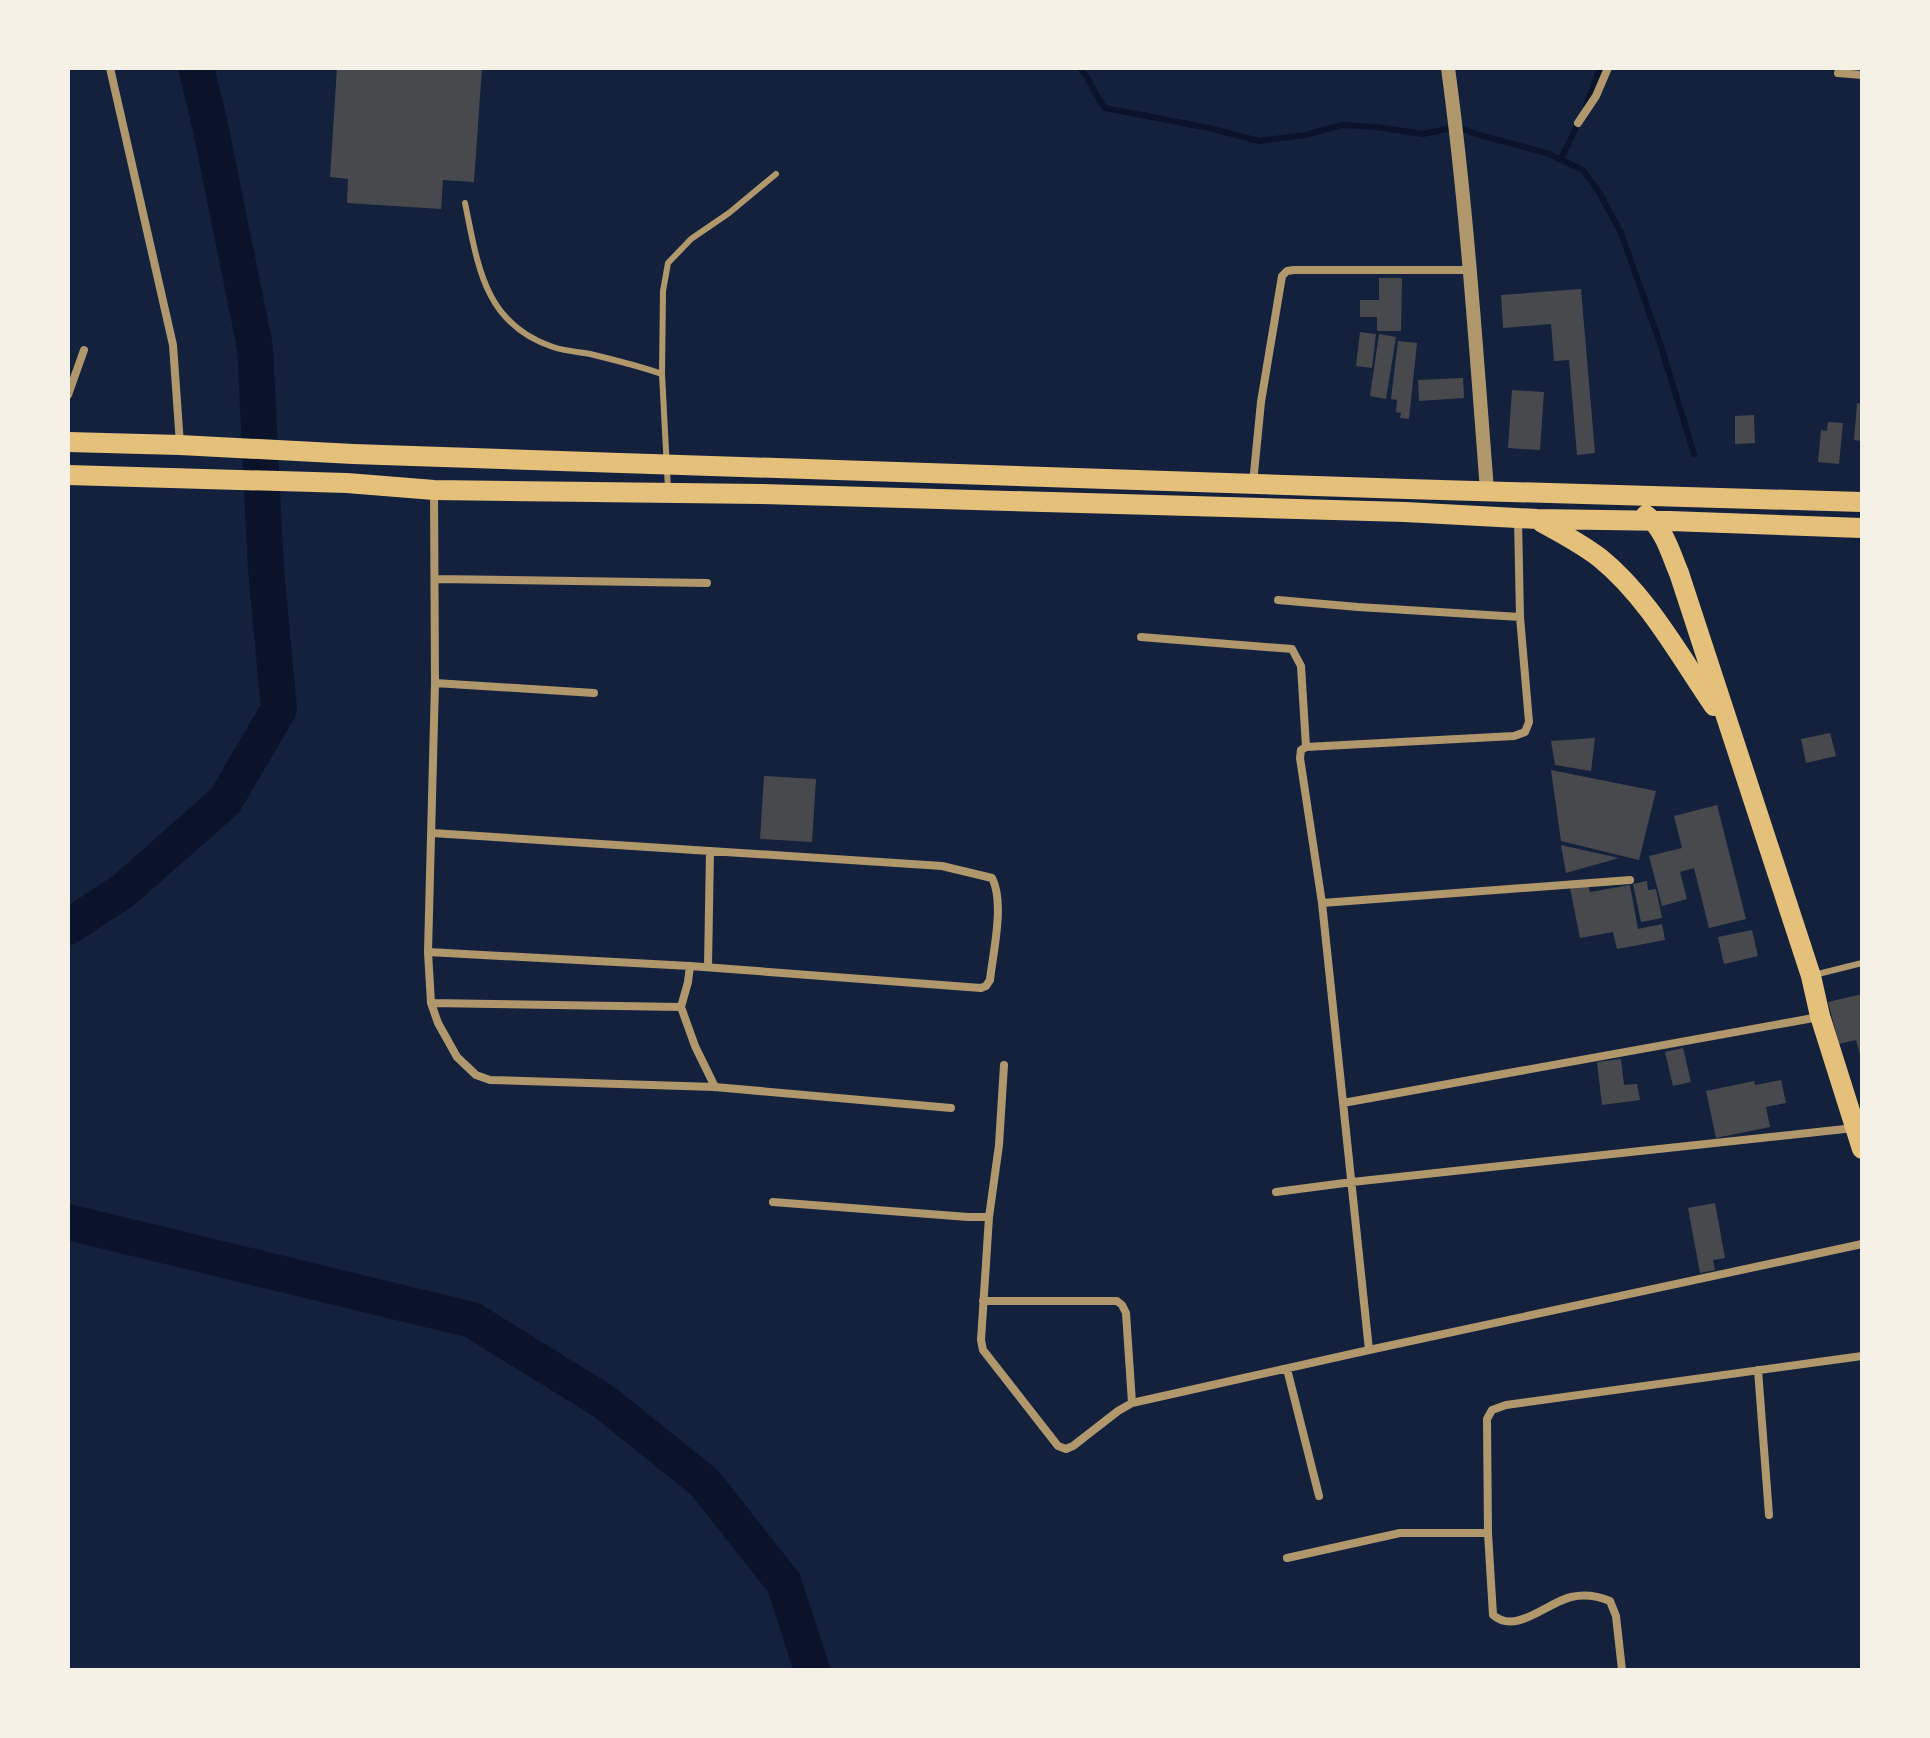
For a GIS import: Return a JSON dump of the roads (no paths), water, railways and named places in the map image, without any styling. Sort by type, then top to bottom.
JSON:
[{"type":"highway","points":[[68,442],[353,454],[1862,502]]},
{"type":"highway","points":[[68,475],[347,483],[434,490],[1374,511],[1862,528]]},
{"type":"highway","points":[[1603,494],[1634,507],[1653,521],[1664,536],[1679,573],[1811,976],[1820,1016],[1862,1149]]},
{"type":"highway","points":[[1527,518],[1569,537],[1601,559],[1645,604],[1728,725]]},
{"type":"street","points":[[110,68],[173,345],[182,445]]},
{"type":"street","points":[[1448,68],[1470,270],[1487,490]]},
{"type":"street","points":[[1578,123],[1596,96],[1608,68]]},
{"type":"street","points":[[1838,73],[1862,75]]},
{"type":"street","points":[[1253,484],[1261,402],[1282,276],[1287,271],[1470,270]]},
{"type":"street","points":[[68,395],[84,350]]},
{"type":"street","points":[[434,490],[435,683],[428,952],[431,1003],[457,1057],[476,1075],[490,1080],[715,1087],[951,1108]]},
{"type":"street","points":[[1369,1350],[1322,903],[1301,750],[1306,747],[1514,736],[1525,732],[1529,722],[1520,617],[1527,518]]},
{"type":"street","points":[[436,579],[707,583]]},
{"type":"street","points":[[1278,600],[1520,617]]},
{"type":"street","points":[[1141,637],[1292,649],[1301,666],[1306,747]]},
{"type":"street","points":[[435,683],[594,693]]},
{"type":"street","points":[[428,952],[708,966],[981,988],[990,980],[997,906],[992,878],[942,866],[432,833]]},
{"type":"street","points":[[708,966],[710,851]]},
{"type":"street","points":[[1322,903],[1630,880]]},
{"type":"street","points":[[690,966],[681,1007],[715,1087]]},
{"type":"street","points":[[431,1003],[681,1007]]},
{"type":"street","points":[[1343,1103],[1820,1016]]},
{"type":"street","points":[[1004,1065],[981,1340],[983,1350],[1061,1448],[1073,1446],[1132,1403],[1862,1244]]},
{"type":"street","points":[[1276,1192],[1855,1128]]},
{"type":"street","points":[[773,1202],[989,1217]]},
{"type":"street","points":[[983,1301],[1117,1301],[1126,1313],[1132,1403]]},
{"type":"street","points":[[1622,1670],[1616,1616],[1610,1601],[1599,1597],[1573,1597],[1510,1623],[1500,1621],[1493,1615],[1488,1533],[1487,1419],[1492,1410],[1506,1405],[1862,1356]]},
{"type":"street","points":[[1287,1369],[1319,1496]]},
{"type":"street","points":[[1758,1370],[1769,1515]]},
{"type":"street","points":[[1287,1558],[1400,1533],[1488,1533]]},
{"type":"lane","points":[[668,493],[662,374],[663,291],[668,263],[691,239],[729,213],[776,174]]},
{"type":"lane","points":[[465,203],[478,267],[503,317],[522,333],[554,348],[636,365],[662,374]]},
{"type":"lane","points":[[1811,976],[1862,963]]},
{"type":"waterway","points":[[68,927],[123,891],[225,801],[279,709],[266,570],[255,347],[196,68]]},
{"type":"waterway","points":[[1080,68],[1105,108],[1259,141],[1305,135],[1342,125],[1423,134],[1457,127],[1547,153],[1583,170],[1621,233],[1660,343],[1694,454]]},
{"type":"waterway","points":[[1586,105],[1600,68]]},
{"type":"waterway","points":[[1561,159],[1580,119]]},
{"type":"waterway","points":[[68,1222],[472,1320],[603,1401],[704,1482],[784,1583],[812,1670]]}]
